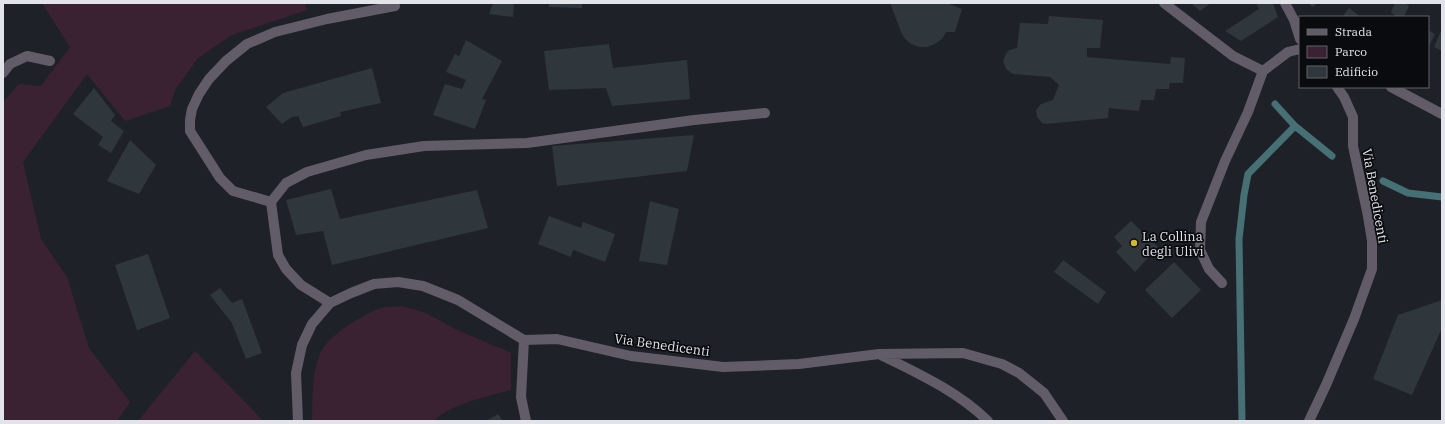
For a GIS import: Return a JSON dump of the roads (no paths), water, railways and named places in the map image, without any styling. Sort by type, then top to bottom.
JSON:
[{"type":"street","points":[[1164,3],[1233,56],[1263,71]]},
{"type":"street","points":[[1285,3],[1294,20],[1299,36]]},
{"type":"street","points":[[271,202],[233,191],[220,178],[190,131],[192,109],[198,94],[208,79],[226,61],[247,44],[283,30],[327,19],[395,6]]},
{"type":"street","points":[[1222,283],[1209,269],[1200,250],[1202,222],[1225,161],[1248,112],[1263,71],[1288,52],[1299,49]]},
{"type":"street","points":[[3,73],[10,64],[27,56],[50,61]]},
{"type":"street","name":"Via Benedicenti","points":[[1309,421],[1354,320],[1372,269],[1372,241],[1353,146],[1353,117],[1339,88]]},
{"type":"street","points":[[1393,88],[1442,114]]},
{"type":"street","points":[[330,303],[301,285],[286,270],[278,255],[271,202],[286,183],[307,172],[366,155],[424,146],[527,143],[694,120],[765,113]]},
{"type":"street","points":[[298,421],[296,374],[302,345],[312,324],[330,303],[351,292],[374,284],[398,282],[423,286],[458,300],[524,340],[521,397],[526,421]]},
{"type":"street","name":"Via Benedicenti","points":[[524,340],[557,339],[632,356],[723,367],[799,364],[879,354],[963,354],[1002,364],[1019,373],[1044,393],[1063,421]]},
{"type":"street","points":[[879,354],[938,383],[957,395],[988,421]]},
{"type":"waterway","points":[[1275,104],[1295,126],[1332,156]]},
{"type":"waterway","points":[[1242,421],[1239,239],[1244,195],[1248,174],[1295,126]]},
{"type":"waterway","points":[[1383,181],[1408,193],[1442,197]]},
{"type":"place","name":"La Collina degli Ulivi","points":[[1134,243]]}]
